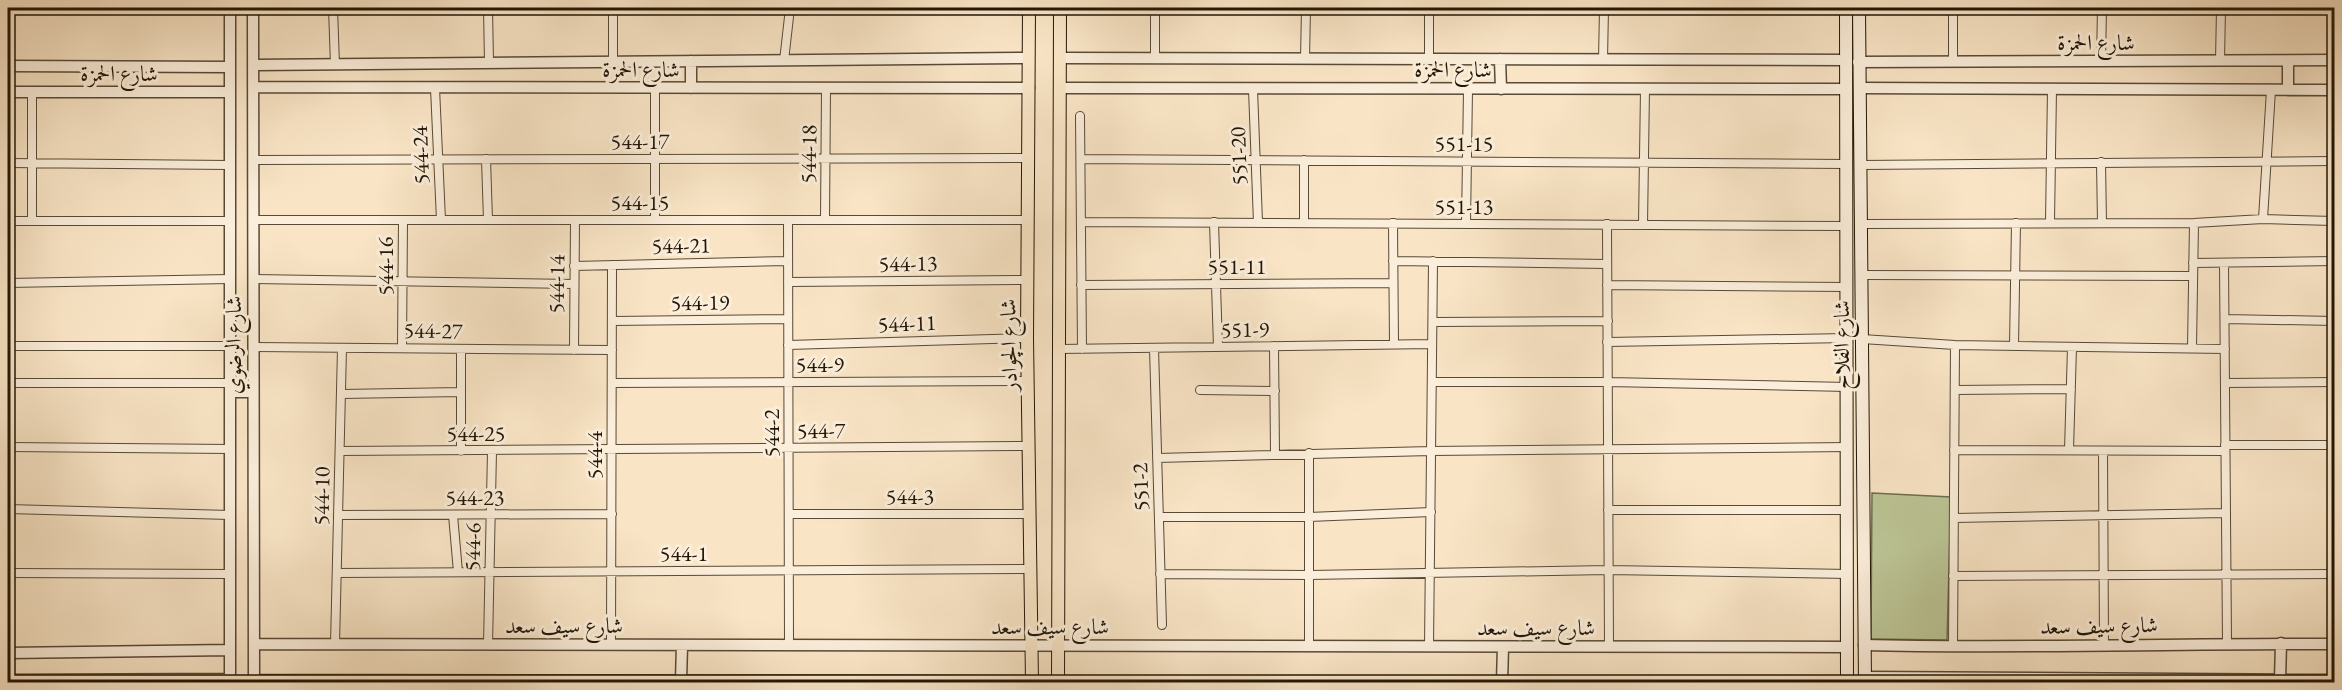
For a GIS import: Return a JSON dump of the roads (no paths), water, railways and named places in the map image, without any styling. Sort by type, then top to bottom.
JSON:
[{"type":"main road","name":"شارع الچوادر","points":[[1029,8],[1027,158],[1032,682]]},
{"type":"main road","points":[[1058,682],[1060,8]]},
{"type":"main road","name":"شارع الفلاح","points":[[1846,8],[1861,165],[1865,680]]},
{"type":"main road","name":"شارع الفلاح","points":[[1852,61],[1859,8]]},
{"type":"main road","name":"شارع الفلاح","points":[[1847,682],[1847,164],[1853,89]]},
{"type":"street","name":"شارع الرضوي","points":[[230,8],[230,681]]},
{"type":"street","name":"شارع الرضوي","points":[[254,8],[254,681]]},
{"type":"street","points":[[333,8],[335,64]]},
{"type":"street","points":[[488,8],[489,63]]},
{"type":"street","points":[[613,8],[613,62]]},
{"type":"street","points":[[784,60],[790,8]]},
{"type":"street","points":[[1155,8],[1155,58]]},
{"type":"street","points":[[1305,59],[1306,8]]},
{"type":"street","points":[[1429,8],[1429,59]]},
{"type":"street","points":[[1603,60],[1604,8]]},
{"type":"street","points":[[1953,8],[1953,62]]},
{"type":"street","points":[[2101,61],[2102,8]]},
{"type":"street","points":[[2220,61],[2221,8]]},
{"type":"street","name":"شارع الحمزة","points":[[254,65],[1029,58]]},
{"type":"street","name":"شارع الحمزة","points":[[1060,58],[1953,62],[2334,60]]},
{"type":"street","points":[[1500,59],[1501,89]]},
{"type":"street","points":[[2288,60],[2288,90]]},
{"type":"street","points":[[691,61],[691,88]]},
{"type":"street","name":"شارع الحمزة","points":[[8,66],[230,67]]},
{"type":"street","name":"شارع الحمزة","points":[[253,87],[1029,88]]},
{"type":"street","name":"544-24","points":[[435,88],[441,220]]},
{"type":"street","points":[[655,88],[655,220]]},
{"type":"street","name":"شارع الحمزة","points":[[1060,88],[2334,90]]},
{"type":"street","name":"551-20","points":[[1253,88],[1258,223]]},
{"type":"street","name":"544-18","points":[[825,220],[826,89]]},
{"type":"street","points":[[1466,224],[1468,89]]},
{"type":"street","points":[[1643,225],[1645,89]]},
{"type":"street","points":[[2050,222],[2052,89]]},
{"type":"street","points":[[2263,219],[2271,90]]},
{"type":"street","name":"شارع الحمزة","points":[[8,92],[230,92]]},
{"type":"street","points":[[32,92],[32,221]]},
{"type":"street","points":[[1080,116],[1082,349]]},
{"type":"street","name":"544-17","points":[[253,160],[1027,158]]},
{"type":"street","points":[[486,159],[488,220]]},
{"type":"street","name":"551-15","points":[[1081,159],[1847,164]]},
{"type":"street","points":[[1304,160],[1304,223]]},
{"type":"street","points":[[1861,165],[2334,161]]},
{"type":"street","points":[[2101,162],[2102,223]]},
{"type":"street","points":[[8,163],[230,165]]},
{"type":"street","name":"544-15","points":[[253,220],[1028,219]]},
{"type":"street","points":[[1861,224],[2193,223],[2263,219],[2334,221]]},
{"type":"street","name":"544-16","points":[[402,348],[403,220]]},
{"type":"street","name":"544-14","points":[[574,350],[575,220]]},
{"type":"street","name":"544-2","points":[[788,220],[789,645]]},
{"type":"street","points":[[8,221],[230,221]]},
{"type":"street","name":"551-13","points":[[1081,222],[1847,226]]},
{"type":"street","points":[[1214,222],[1218,347]]},
{"type":"street","points":[[2014,346],[2016,222]]},
{"type":"street","points":[[1393,223],[1394,344]]},
{"type":"street","points":[[2192,348],[2193,223]]},
{"type":"street","points":[[1607,224],[1609,647]]},
{"type":"street","name":"544-21","points":[[574,266],[788,261]]},
{"type":"street","points":[[1393,261],[1607,264]]},
{"type":"street","points":[[1429,647],[1433,261]]},
{"type":"street","points":[[2193,263],[2334,261]]},
{"type":"street","points":[[2224,263],[2227,643]]},
{"type":"street","name":"544-4","points":[[611,645],[612,265]]},
{"type":"street","points":[[1861,275],[2192,276]]},
{"type":"street","points":[[8,283],[230,279]]},
{"type":"street","points":[[253,279],[574,284]]},
{"type":"street","name":"544-13","points":[[788,282],[1028,279]]},
{"type":"street","name":"551-11","points":[[1081,285],[1394,283]]},
{"type":"street","points":[[1607,285],[1847,287]]},
{"type":"street","name":"544-19","points":[[612,321],[788,319]]},
{"type":"street","points":[[2224,319],[2334,321]]},
{"type":"street","points":[[1433,322],[1608,321]]},
{"type":"street","name":"544-11","points":[[788,345],[1028,338]]},
{"type":"street","points":[[1607,342],[1848,338]]},
{"type":"street","points":[[1862,339],[1955,345],[2225,349]]},
{"type":"street","name":"551-9","points":[[1059,349],[1432,344]]},
{"type":"street","points":[[1953,647],[1955,345]]},
{"type":"street","points":[[8,346],[230,346]]},
{"type":"street","points":[[1274,346],[1275,454]]},
{"type":"street","points":[[2069,450],[2072,346]]},
{"type":"street","name":"544-27","points":[[253,347],[612,350]]},
{"type":"street","name":"544-10","points":[[335,645],[342,348]]},
{"type":"street","points":[[461,348],[461,451]]},
{"type":"street","name":"551-2","points":[[1154,348],[1161,625]]},
{"type":"street","name":"544-9","points":[[612,383],[1029,381]]},
{"type":"street","points":[[8,382],[230,388],[253,392]]},
{"type":"street","points":[[1432,382],[1608,382],[1848,387]]},
{"type":"street","points":[[2225,384],[2334,382]]},
{"type":"street","points":[[1955,390],[2071,389]]},
{"type":"street","points":[[1200,390],[1275,391]]},
{"type":"street","points":[[341,394],[461,392]]},
{"type":"street","points":[[1954,450],[2103,451],[2334,445]]},
{"type":"street","name":"544-7","points":[[612,450],[1030,446]]},
{"type":"street","points":[[8,447],[230,449]]},
{"type":"street","points":[[1157,458],[1431,450],[1848,447]]},
{"type":"street","name":"544-25","points":[[340,452],[612,450]]},
{"type":"street","name":"544-6","points":[[489,645],[492,451]]},
{"type":"street","points":[[2103,451],[2104,645]]},
{"type":"street","points":[[1309,453],[1309,646]]},
{"type":"street","points":[[8,509],[230,515]]},
{"type":"street","points":[[1608,510],[1848,510]]},
{"type":"street","points":[[1159,517],[1309,517],[1431,512]]},
{"type":"street","points":[[1954,518],[2226,513]]},
{"type":"street","name":"544-23","points":[[338,515],[612,514]]},
{"type":"street","name":"544-3","points":[[789,514],[1031,514]]},
{"type":"street","points":[[453,515],[458,572]]},
{"type":"street","name":"544-1","points":[[337,573],[1032,569]]},
{"type":"street","points":[[1160,574],[1309,575],[1608,570],[1848,574]]},
{"type":"street","points":[[8,573],[230,574]]},
{"type":"street","points":[[1953,576],[2334,574]]},
{"type":"street","name":"شارع سيف سعد","points":[[1864,645],[1953,647],[2227,643],[2334,644]]},
{"type":"street","points":[[2280,680],[2281,643]]},
{"type":"street","name":"شارع سيف سعد","points":[[254,644],[1847,647]]},
{"type":"street","points":[[681,681],[682,645]]},
{"type":"street","points":[[1502,682],[1503,647]]},
{"type":"street","points":[[8,653],[230,650]]},
{"type":"street","points":[[8,680],[33,682],[230,681]]},
{"type":"street","points":[[1865,680],[2334,680]]},
{"type":"street","points":[[254,681],[1496,682]]}]
